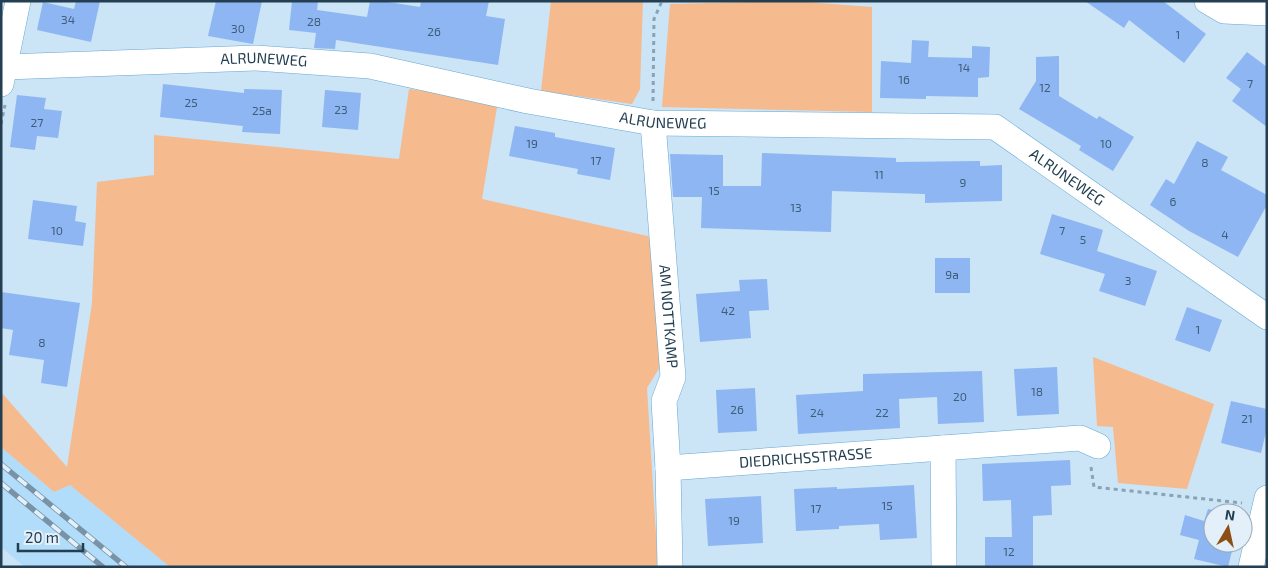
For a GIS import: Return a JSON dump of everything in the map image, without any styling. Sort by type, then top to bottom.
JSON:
[{"type":"street","points":[[1207,1],[1224,11],[1267,13]]},
{"type":"street","points":[[3,76],[14,2]]},
{"type":"street","name":"ALRUNEWEG","points":[[3,76],[256,58],[370,66],[528,101],[653,123],[995,127],[1267,317]]},
{"type":"street","name":"AM NOTTKAMP","points":[[653,123],[673,377],[664,401],[668,468],[670,567]]},
{"type":"street","name":"DIEDRICHSSTRASSE","points":[[668,468],[1080,438],[1098,446]]},
{"type":"street","points":[[943,448],[944,567]]},
{"type":"street","points":[[1251,567],[1266,502]]},
{"type":"path","points":[[653,123],[654,19],[662,1]]},
{"type":"path","points":[[1098,446],[1091,464],[1094,486],[1266,502]]},
{"type":"shaded area","points":[[551,1],[643,1],[640,89],[632,104],[541,91]]},
{"type":"shaded area","points":[[793,1],[872,7],[872,112],[662,107],[670,4]]},
{"type":"shaded area","points":[[409,89],[498,101],[482,199],[652,237],[663,362],[647,388],[658,567],[170,567],[70,485],[54,492],[1,447],[1,392],[67,467],[92,303],[97,182],[154,175],[154,135],[399,159]]},
{"type":"shaded area","points":[[1093,357],[1214,404],[1187,489],[1118,483],[1113,427],[1097,426]]},
{"type":"shaded area","points":[[1,447],[54,492],[70,485],[170,567],[25,567],[1,547]]},
{"type":"building","points":[[76,1],[100,1],[91,42],[37,30],[43,2],[74,9]]},
{"type":"building","points":[[216,1],[262,1],[253,44],[208,36]]},
{"type":"building","points":[[292,1],[318,1],[317,10],[367,17],[370,1],[420,7],[421,1],[489,1],[486,16],[505,19],[498,65],[336,40],[335,49],[314,48],[316,33],[289,30]]},
{"type":"building","points":[[1085,1],[1163,1],[1206,34],[1184,63],[1129,20],[1124,28]]},
{"type":"building","points":[[912,40],[929,41],[928,57],[972,58],[972,46],[990,47],[989,77],[978,78],[978,97],[926,96],[926,99],[880,98],[881,61],[911,63]]},
{"type":"building","points":[[1247,52],[1267,67],[1267,127],[1232,101],[1241,89],[1226,78]]},
{"type":"building","points":[[1059,56],[1059,96],[1097,119],[1099,116],[1134,137],[1113,171],[1079,150],[1081,146],[1019,109],[1036,81],[1036,57]]},
{"type":"building","points":[[163,84],[244,93],[244,89],[282,90],[280,134],[242,132],[243,126],[160,117]]},
{"type":"building","points":[[325,90],[361,93],[358,130],[322,127]]},
{"type":"building","points":[[17,95],[46,98],[44,109],[62,111],[58,138],[37,136],[35,150],[10,147]]},
{"type":"building","points":[[515,126],[555,133],[555,137],[615,148],[610,180],[577,174],[578,169],[509,156]]},
{"type":"building","points":[[1197,141],[1228,157],[1221,170],[1267,195],[1267,205],[1238,257],[1189,231],[1150,205],[1166,179],[1174,184]]},
{"type":"building","points":[[762,153],[896,158],[896,162],[980,161],[980,166],[1002,165],[1002,201],[925,203],[925,194],[832,191],[831,232],[701,228],[702,197],[673,197],[670,154],[723,155],[723,186],[761,186]]},
{"type":"building","points":[[33,200],[77,206],[75,221],[86,223],[83,246],[28,239]]},
{"type":"building","points":[[1052,214],[1103,230],[1097,251],[1157,271],[1145,306],[1099,291],[1105,274],[1040,254]]},
{"type":"building","points":[[935,258],[970,258],[970,293],[935,293]]},
{"type":"building","points":[[767,279],[769,310],[749,311],[751,338],[700,342],[696,294],[740,291],[739,280]]},
{"type":"building","points":[[1,292],[80,303],[67,387],[41,383],[44,360],[9,355],[13,330],[1,328]]},
{"type":"building","points":[[1187,307],[1222,320],[1210,352],[1175,340]]},
{"type":"building","points":[[1057,367],[1059,414],[1017,416],[1014,369]]},
{"type":"building","points":[[982,371],[984,422],[938,424],[937,397],[899,399],[900,428],[798,434],[796,395],[863,391],[863,374]]},
{"type":"building","points":[[755,388],[757,431],[718,433],[716,390]]},
{"type":"building","points":[[1231,401],[1267,409],[1267,428],[1261,453],[1221,443]]},
{"type":"building","points":[[1070,460],[1071,485],[1051,486],[1052,515],[1033,516],[1033,567],[985,567],[985,537],[1012,537],[1011,500],[983,501],[982,464]]},
{"type":"building","points":[[914,485],[917,538],[880,540],[879,524],[839,526],[839,529],[796,531],[794,489]]},
{"type":"building","points":[[761,496],[763,543],[708,546],[705,499]]},
{"type":"building","points":[[1185,515],[1203,521],[1203,553],[1232,553],[1228,567],[1194,559],[1199,540],[1180,535]]},
{"type":"railway","points":[[1,464],[126,567]]},
{"type":"railway","points":[[1,483],[103,567]]}]
